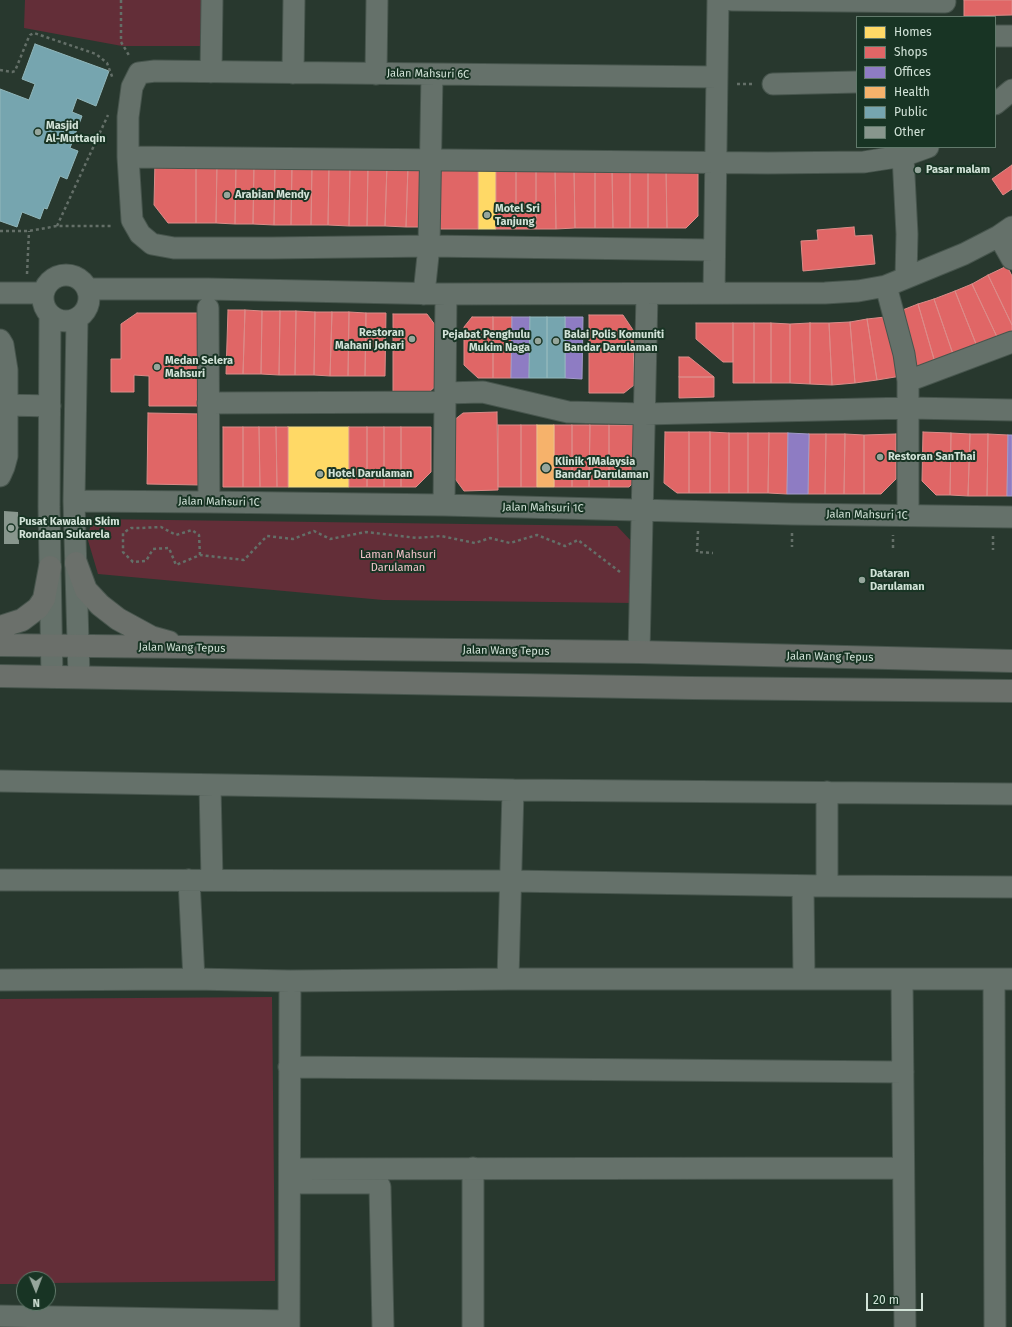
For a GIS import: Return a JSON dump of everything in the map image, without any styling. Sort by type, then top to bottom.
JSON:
[{"type":"main road","points":[[76,563],[86,590],[100,605],[118,619],[151,637],[191,648]]},
{"type":"main road","points":[[0,627],[22,620],[38,608],[44,599],[50,567]]},
{"type":"main road","name":"Jalan Wang Tepus","points":[[0,645],[639,652],[1012,661]]},
{"type":"main road","points":[[0,676],[692,688],[1012,691]]},
{"type":"street","points":[[212,0],[212,72]]},
{"type":"street","points":[[294,0],[294,73]]},
{"type":"street","points":[[376,74],[377,0]]},
{"type":"street","points":[[714,293],[718,0]]},
{"type":"street","points":[[732,0],[945,6]]},
{"type":"street","points":[[996,36],[1012,36]]},
{"type":"street","name":"Jalan Mahsuri 6C","points":[[139,73],[155,71],[432,74],[717,80]]},
{"type":"street","points":[[139,73],[132,87],[128,117],[128,157],[132,220],[140,234],[152,244],[174,248],[429,246],[714,250]]},
{"type":"street","points":[[424,294],[429,246],[432,74]]},
{"type":"street","points":[[773,84],[856,82]]},
{"type":"street","points":[[996,103],[1012,90]]},
{"type":"street","points":[[128,157],[864,162],[903,156],[925,148]]},
{"type":"street","points":[[903,156],[907,234],[906,277]]},
{"type":"street","points":[[88,289],[208,289],[424,294],[825,293],[858,291],[886,286],[964,254],[1006,231],[1012,260]]},
{"type":"street","points":[[0,293],[35,293],[52,279],[60,275],[68,274],[76,276],[84,282],[88,289],[90,302],[87,309],[77,319],[68,321],[58,320],[50,315],[35,293]]},
{"type":"street","points":[[886,286],[904,354],[908,381],[908,516]]},
{"type":"street","points":[[444,505],[446,294]]},
{"type":"street","points":[[639,652],[647,294]]},
{"type":"street","points":[[208,308],[209,502]]},
{"type":"street","points":[[50,315],[50,567],[52,677]]},
{"type":"street","points":[[77,319],[74,501],[79,677]]},
{"type":"street","points":[[0,340],[3,345],[8,370],[7,456],[0,476]]},
{"type":"street","points":[[908,381],[1012,342]]},
{"type":"street","points":[[208,403],[445,397],[483,392],[568,412],[644,414],[909,408],[1012,410]]},
{"type":"street","points":[[8,405],[50,406]]},
{"type":"street","name":"Jalan Mahsuri 1C","points":[[74,501],[444,505],[792,514],[1012,517]]},
{"type":"street","points":[[0,781],[513,790],[1012,794]]},
{"type":"street","points":[[210,785],[212,880]]},
{"type":"street","points":[[508,979],[513,790]]},
{"type":"street","points":[[827,792],[827,886]]},
{"type":"street","points":[[0,880],[510,881],[803,886],[1012,887]]},
{"type":"street","points":[[190,880],[194,979]]},
{"type":"street","points":[[803,886],[804,979]]},
{"type":"street","points":[[0,980],[194,979],[290,981],[508,979],[1003,979],[995,1327]]},
{"type":"street","points":[[902,979],[905,1327]]},
{"type":"street","points":[[0,1316],[92,1322],[289,1324],[290,981]]},
{"type":"street","points":[[289,1067],[903,1072]]},
{"type":"street","points":[[290,1176],[473,1168],[904,1168]]},
{"type":"street","points":[[473,1168],[473,1327]]},
{"type":"street","points":[[290,1176],[378,1183],[380,1187],[383,1327]]},
{"type":"path","points":[[121,0],[121,42],[139,73]]},
{"type":"path","points":[[0,70],[15,71],[30,35],[34,34],[99,56],[107,63],[111,71],[113,83]]},
{"type":"path","points":[[717,80],[773,84]]},
{"type":"path","points":[[57,226],[108,113]]},
{"type":"path","points":[[0,231],[29,231],[57,226],[120,226],[140,234]]},
{"type":"path","points":[[29,231],[35,293]]},
{"type":"path","points":[[698,511],[697,552],[713,553]]},
{"type":"path","points":[[200,555],[200,535],[192,530],[176,535],[161,527],[131,528],[123,533],[123,552],[133,562],[146,561],[153,549],[169,548],[176,565],[200,555],[244,560],[267,536],[292,539],[314,530],[330,539],[366,532],[417,538],[441,536],[475,543],[490,538],[510,543],[537,534],[565,546],[578,540],[621,572],[640,572]]},
{"type":"green space","points":[[25,0],[203,0],[203,46],[122,46],[24,28]]},
{"type":"green space","name":"Laman Mahsuri Darulaman","points":[[93,519],[617,526],[634,544],[634,603],[383,600],[98,574],[87,537]]},
{"type":"green space","points":[[272,997],[275,1281],[56,1283],[56,1271],[16,1271],[16,1284],[0,1284],[0,999]]},
{"type":"building: Homes","points":[[478,168],[496,168],[496,229],[478,229]]},
{"type":"building: Homes","points":[[288,427],[349,427],[349,487],[288,487]]},
{"type":"building: Shops","points":[[964,0],[1012,0],[1012,15],[964,16]]},
{"type":"building: Shops","points":[[155,161],[196,162],[196,223],[168,223],[154,205]]},
{"type":"building: Shops","points":[[196,162],[217,162],[216,223],[196,223]]},
{"type":"building: Shops","points":[[217,162],[236,163],[235,224],[216,223]]},
{"type":"building: Shops","points":[[236,163],[254,163],[253,224],[235,224]]},
{"type":"building: Shops","points":[[254,163],[275,164],[274,225],[253,224]]},
{"type":"building: Shops","points":[[275,164],[292,164],[291,225],[274,225]]},
{"type":"building: Shops","points":[[292,164],[312,164],[311,225],[291,225]]},
{"type":"building: Shops","points":[[312,164],[329,165],[328,225],[311,225]]},
{"type":"building: Shops","points":[[329,165],[350,165],[349,226],[328,225]]},
{"type":"building: Shops","points":[[350,165],[368,165],[367,226],[349,226]]},
{"type":"building: Shops","points":[[368,165],[387,165],[385,226],[367,226]]},
{"type":"building: Shops","points":[[387,165],[408,166],[406,227],[385,226]]},
{"type":"building: Shops","points":[[1012,165],[1012,189],[1003,195],[992,179]]},
{"type":"building: Shops","points":[[408,166],[426,166],[425,227],[406,227]]},
{"type":"building: Shops","points":[[595,167],[595,228],[575,228],[574,168]]},
{"type":"building: Shops","points":[[595,167],[612,167],[613,228],[595,228]]},
{"type":"building: Shops","points":[[612,167],[630,167],[630,228],[613,228]]},
{"type":"building: Shops","points":[[630,167],[648,167],[648,228],[630,228]]},
{"type":"building: Shops","points":[[648,167],[666,167],[667,228],[648,228]]},
{"type":"building: Shops","points":[[666,167],[698,167],[698,216],[686,228],[667,228]]},
{"type":"building: Shops","points":[[438,168],[478,168],[478,229],[438,229]]},
{"type":"building: Shops","points":[[496,168],[516,168],[516,229],[496,229]]},
{"type":"building: Shops","points":[[516,168],[536,168],[536,229],[516,229]]},
{"type":"building: Shops","points":[[536,168],[555,168],[556,229],[536,229]]},
{"type":"building: Shops","points":[[555,168],[574,168],[575,228],[556,229]]},
{"type":"building: Shops","points":[[854,227],[855,236],[872,235],[875,264],[803,271],[801,241],[818,240],[817,230]]},
{"type":"building: Shops","points":[[1007,266],[1012,276],[1012,325],[988,275]]},
{"type":"building: Shops","points":[[988,275],[1012,325],[1012,333],[998,339],[972,284]]},
{"type":"building: Shops","points":[[972,284],[998,339],[978,349],[955,291]]},
{"type":"building: Shops","points":[[955,291],[978,349],[954,357],[934,299]]},
{"type":"building: Shops","points":[[934,299],[954,357],[936,366],[918,304]]},
{"type":"building: Shops","points":[[918,304],[936,366],[917,371],[900,311]]},
{"type":"building: Shops","points":[[228,310],[245,310],[243,374],[226,374]]},
{"type":"building: Shops","points":[[245,310],[262,311],[261,374],[243,374]]},
{"type":"building: Shops","points":[[262,311],[280,311],[279,375],[261,374]]},
{"type":"building: Shops","points":[[280,311],[296,311],[295,375],[279,375]]},
{"type":"building: Shops","points":[[296,311],[315,312],[314,375],[295,375]]},
{"type":"building: Shops","points":[[315,312],[332,312],[330,376],[314,375]]},
{"type":"building: Shops","points":[[332,312],[349,312],[348,376],[330,376]]},
{"type":"building: Shops","points":[[349,312],[366,313],[365,376],[348,376]]},
{"type":"building: Shops","name":"Medan Selera Mahsuri","points":[[137,313],[203,313],[203,406],[149,406],[149,376],[134,375],[134,392],[111,392],[111,359],[121,359],[121,324]]},
{"type":"building: Shops","points":[[366,313],[386,313],[385,376],[365,376]]},
{"type":"building: Shops","points":[[393,314],[427,314],[438,329],[438,384],[428,393],[393,393]]},
{"type":"building: Shops","points":[[589,315],[623,315],[633,330],[634,385],[624,393],[589,393]]},
{"type":"building: Shops","points":[[472,317],[493,317],[493,378],[478,378],[464,365],[464,327]]},
{"type":"building: Shops","points":[[493,317],[512,317],[511,378],[493,378]]},
{"type":"building: Shops","points":[[885,317],[901,376],[877,380],[867,319]]},
{"type":"building: Shops","points":[[867,319],[877,380],[855,383],[850,322]]},
{"type":"building: Shops","points":[[850,322],[855,383],[832,385],[829,323]]},
{"type":"building: Shops","points":[[696,323],[733,323],[733,362],[723,362],[696,339]]},
{"type":"building: Shops","points":[[733,323],[754,323],[754,383],[733,383]]},
{"type":"building: Shops","points":[[754,323],[771,323],[771,383],[754,383]]},
{"type":"building: Shops","points":[[771,323],[790,324],[790,383],[771,383]]},
{"type":"building: Shops","points":[[810,323],[829,323],[832,385],[810,384]]},
{"type":"building: Shops","points":[[810,323],[810,384],[790,383],[790,324]]},
{"type":"building: Shops","points":[[679,357],[689,357],[714,377],[679,377]]},
{"type":"building: Shops","points":[[679,377],[714,377],[714,397],[679,398]]},
{"type":"building: Shops","points":[[497,412],[498,490],[464,491],[453,476],[453,421],[463,413]]},
{"type":"building: Shops","points":[[148,413],[201,414],[200,485],[147,484]]},
{"type":"building: Shops","points":[[498,425],[521,425],[521,487],[498,487]]},
{"type":"building: Shops","points":[[521,425],[537,425],[537,487],[521,487]]},
{"type":"building: Shops","points":[[554,425],[572,425],[572,487],[554,487]]},
{"type":"building: Shops","points":[[572,425],[590,425],[589,487],[572,487]]},
{"type":"building: Shops","points":[[590,425],[609,425],[609,487],[589,487]]},
{"type":"building: Shops","points":[[609,425],[641,425],[641,475],[629,487],[609,487]]},
{"type":"building: Shops","points":[[223,427],[243,427],[243,487],[223,487]]},
{"type":"building: Shops","points":[[243,427],[259,427],[260,487],[243,487]]},
{"type":"building: Shops","points":[[259,427],[276,427],[277,487],[260,487]]},
{"type":"building: Shops","points":[[276,427],[288,427],[288,487],[277,487]]},
{"type":"building: Shops","points":[[349,427],[367,427],[367,487],[349,487]]},
{"type":"building: Shops","points":[[367,427],[384,427],[384,487],[367,487]]},
{"type":"building: Shops","points":[[384,427],[401,427],[401,487],[384,487]]},
{"type":"building: Shops","points":[[401,427],[431,427],[431,472],[416,487],[401,487]]},
{"type":"building: Shops","points":[[665,432],[689,432],[689,493],[677,493],[664,483]]},
{"type":"building: Shops","points":[[689,432],[710,432],[710,493],[689,493]]},
{"type":"building: Shops","points":[[710,432],[729,433],[729,493],[710,493]]},
{"type":"building: Shops","points":[[923,432],[951,433],[950,495],[936,495],[922,481]]},
{"type":"building: Shops","points":[[729,433],[748,433],[748,493],[729,493]]},
{"type":"building: Shops","points":[[748,433],[769,433],[768,493],[748,493]]},
{"type":"building: Shops","points":[[769,433],[788,433],[787,494],[768,493]]},
{"type":"building: Shops","points":[[951,433],[970,434],[968,496],[950,495]]},
{"type":"building: Shops","points":[[809,434],[826,434],[825,494],[808,494]]},
{"type":"building: Shops","points":[[826,434],[845,434],[844,494],[825,494]]},
{"type":"building: Shops","points":[[845,434],[864,435],[864,494],[844,494]]},
{"type":"building: Shops","name":"Restoran SanThai","points":[[896,434],[896,479],[881,494],[864,494],[864,435]]},
{"type":"building: Shops","points":[[970,434],[988,434],[987,496],[968,496]]},
{"type":"building: Shops","points":[[988,434],[1008,435],[1007,496],[987,496]]},
{"type":"building: Offices","points":[[512,317],[530,317],[529,378],[511,378]]},
{"type":"building: Offices","points":[[565,317],[583,317],[582,379],[565,378]]},
{"type":"building: Offices","points":[[788,433],[809,434],[808,494],[787,494]]},
{"type":"building: Offices","points":[[1008,435],[1012,435],[1012,496],[1007,496]]},
{"type":"building: Health","points":[[537,425],[554,425],[554,487],[537,487]]},
{"type":"building: Public","name":"Masjid Al-Muttaqin","points":[[35,44],[109,71],[96,106],[77,98],[72,112],[82,116],[70,148],[78,151],[67,179],[60,176],[47,209],[44,208],[40,219],[22,212],[17,227],[0,221],[0,89],[29,100],[35,84],[22,79]]},
{"type":"building: Public","points":[[530,317],[547,317],[547,378],[529,378]]},
{"type":"building: Public","points":[[547,317],[565,317],[565,378],[547,378]]},
{"type":"building: Other","name":"Pusat Kawalan Skim Rondaan Sukarela","points":[[4,511],[18,512],[19,544],[4,544]]},
{"type":"place","name":"Masjid Al-Muttaqin","points":[[38,132]]},
{"type":"place","name":"Pasar malam","points":[[918,170]]},
{"type":"place","name":"Arabian Mendy","points":[[227,195]]},
{"type":"place","name":"Motel Sri Tanjung","points":[[487,215]]},
{"type":"place","name":"Restoran Mahani Johari","points":[[412,339]]},
{"type":"place","name":"Pejabat Penghulu Mukim Naga","points":[[538,341]]},
{"type":"place","name":"Balai Polis Komuniti Bandar Darulaman","points":[[556,341]]},
{"type":"place","name":"Medan Selera Mahsuri","points":[[157,367]]},
{"type":"place","name":"Restoran SanThai","points":[[880,457]]},
{"type":"place","name":"Klinik 1Malaysia Bandar Darulaman","points":[[546,468]]},
{"type":"place","name":"Hotel Darulaman","points":[[320,474]]},
{"type":"place","name":"Pusat Kawalan Skim Rondaan Sukarela","points":[[11,528]]},
{"type":"place","name":"Dataran Darulaman","points":[[862,580]]}]
